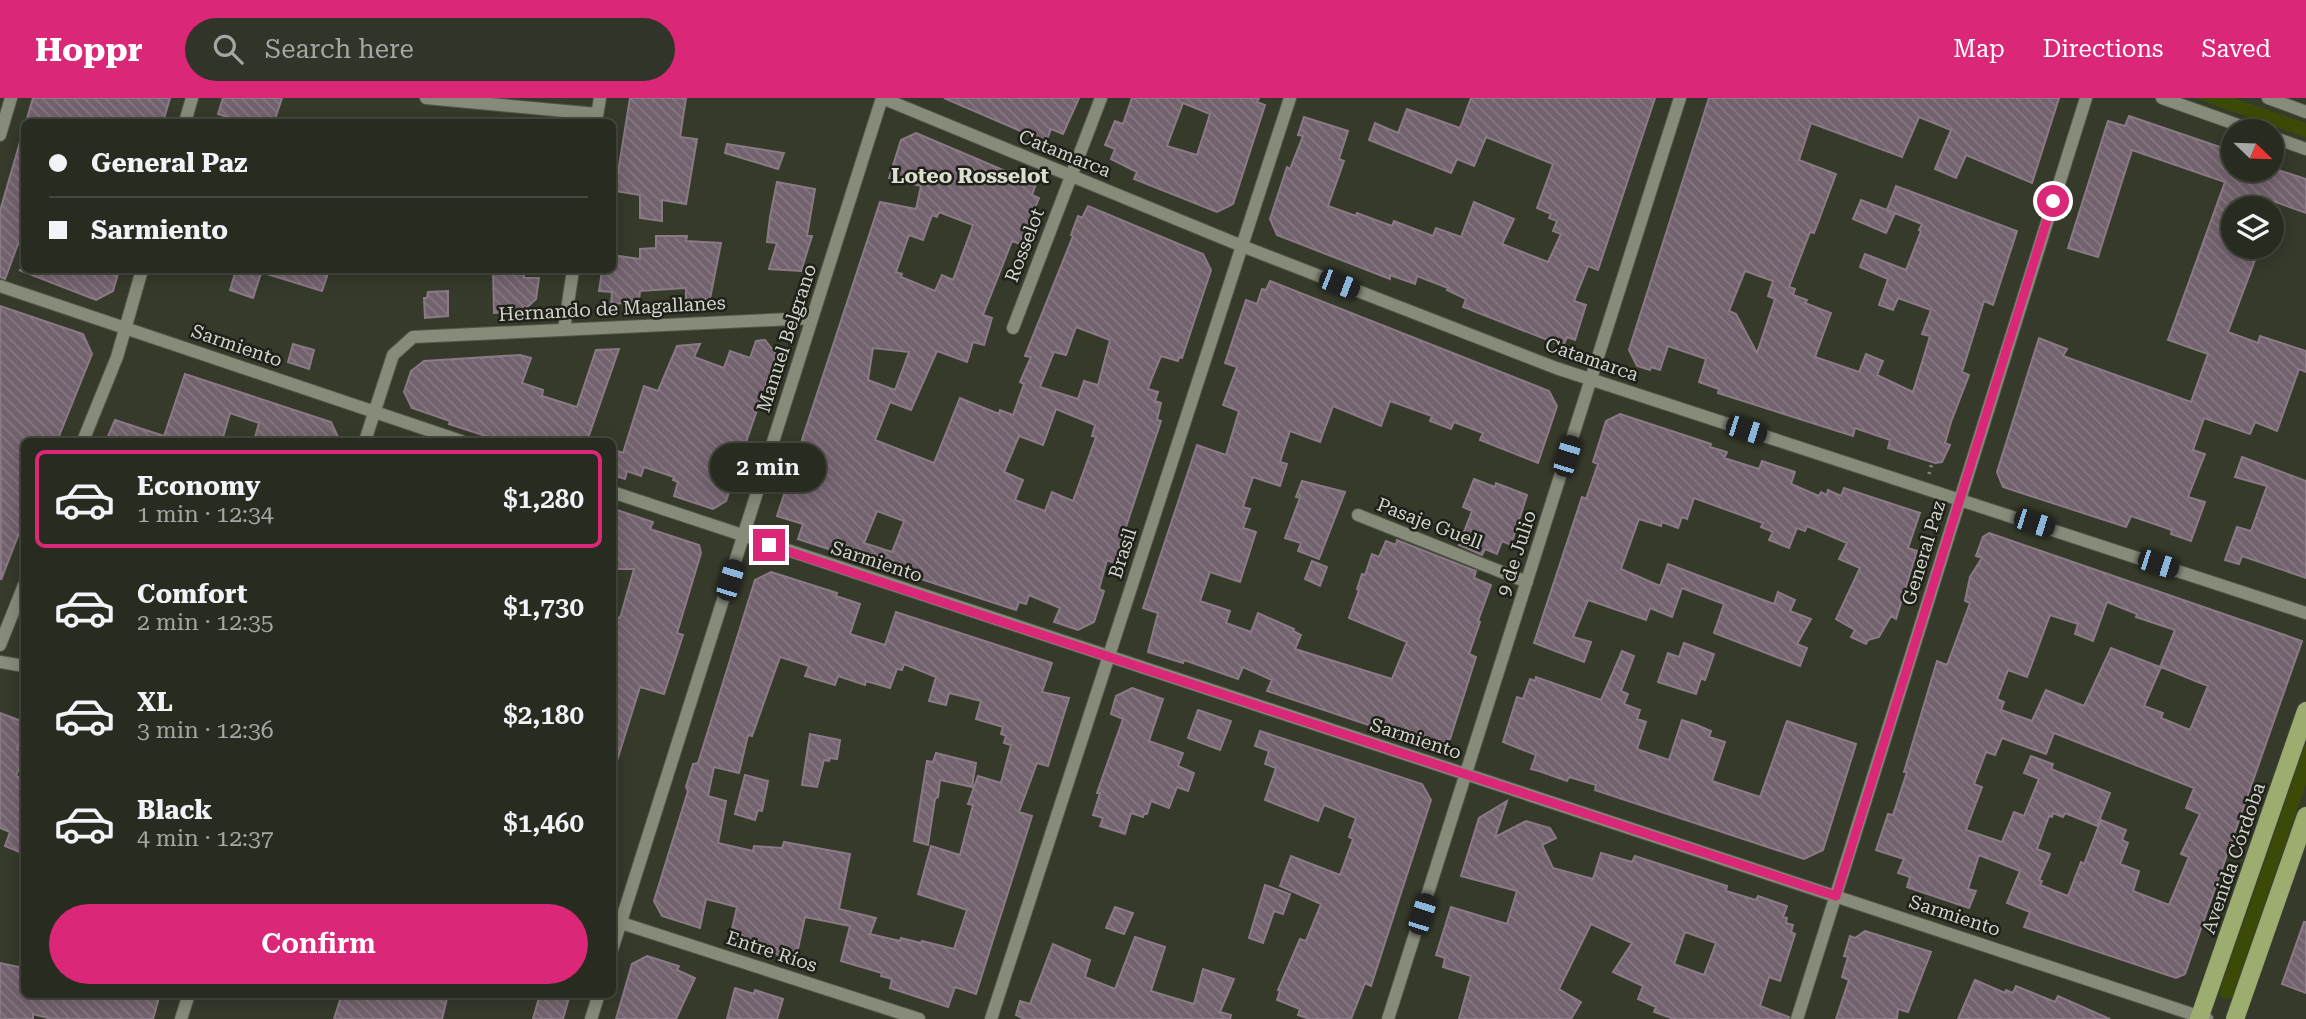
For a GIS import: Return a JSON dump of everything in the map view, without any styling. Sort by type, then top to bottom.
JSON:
[{"type":"main road","name":"Avenida Córdoba","points":[[2202,1018],[2306,711]]},
{"type":"main road","points":[[2235,1019],[2306,816]]},
{"type":"street","points":[[0,135],[11,98]]},
{"type":"street","points":[[186,119],[192,98]]},
{"type":"street","points":[[426,98],[597,118],[600,98]]},
{"type":"street","name":"Catamarca","points":[[882,98],[1242,246],[1556,369],[2306,613]]},
{"type":"street","name":"Manuel Belgrano","points":[[617,921],[743,537],[882,98]]},
{"type":"street","name":"Rosselot","points":[[1013,328],[1101,98]]},
{"type":"street","name":"Brasil","points":[[990,1019],[1290,98]]},
{"type":"street","name":"9 de Julio","points":[[1388,1019],[1680,98]]},
{"type":"street","name":"General Paz","points":[[1797,1019],[2086,98]]},
{"type":"street","points":[[2162,98],[2221,119]]},
{"type":"street","points":[[2268,98],[2306,112]]},
{"type":"street","points":[[2284,141],[2306,149]]},
{"type":"street","points":[[84,438],[117,357],[141,273]]},
{"type":"street","points":[[564,330],[573,273]]},
{"type":"street","name":"Sarmiento","points":[[0,286],[452,438]]},
{"type":"street","name":"Hernando de Magallanes","points":[[374,412],[393,355],[413,337],[813,318]]},
{"type":"street","points":[[366,438],[374,412]]},
{"type":"street","name":"Sarmiento","points":[[616,493],[2202,1018]]},
{"type":"street","name":"Pasaje Guell","points":[[1358,515],[1527,582]]},
{"type":"street","points":[[0,645],[21,592]]},
{"type":"street","points":[[0,662],[21,666]]},
{"type":"street","name":"Entre Ríos","points":[[617,921],[919,1019]]},
{"type":"street","points":[[181,1019],[188,998]]},
{"type":"street","points":[[591,1019],[598,998]]},
{"type":"green space","points":[[2195,98],[2234,98],[2306,123],[2306,138],[2284,130],[2284,119],[2253,119]]},
{"type":"green space","points":[[2306,742],[2306,784],[2232,998],[2224,999],[2219,993]]},
{"type":"building","points":[[33,98],[170,98],[164,119],[27,119]]},
{"type":"building","points":[[223,98],[282,98],[275,119],[234,119],[218,114]]},
{"type":"building","points":[[630,98],[686,98],[680,137],[697,139],[686,204],[662,200],[662,221],[640,218],[640,195],[616,191]]},
{"type":"building","points":[[944,98],[1079,98],[1063,134],[1051,129],[1046,142]]},
{"type":"building","points":[[1132,98],[1259,98],[1257,102],[1265,105],[1233,204],[1217,212],[1134,179],[1137,172],[1111,159],[1115,149],[1105,145],[1115,121],[1123,124]],"holes":[[[1183,103],[1210,114],[1197,155],[1167,146]]]},
{"type":"building","points":[[1471,98],[1655,98],[1598,270],[1588,266],[1574,301],[1586,305],[1575,340],[1567,337],[1563,346],[1463,307],[1466,299],[1447,290],[1448,288],[1417,276],[1415,284],[1390,275],[1390,279],[1277,235],[1270,219],[1287,167],[1290,169],[1303,136],[1298,135],[1304,117],[1348,131],[1339,159],[1344,161],[1328,206],[1392,226],[1394,221],[1433,236],[1436,228],[1461,237],[1474,202],[1514,219],[1502,244],[1548,262],[1561,234],[1553,231],[1557,221],[1549,218],[1551,214],[1537,208],[1553,164],[1486,137],[1474,166],[1457,159],[1451,173],[1369,140],[1375,123],[1398,133],[1407,109],[1460,128]]},
{"type":"building","points":[[1709,98],[2059,98],[2032,183],[1966,155],[1956,178],[1935,169],[1951,130],[1919,117],[1902,157],[1811,123],[1799,160],[1836,174],[1814,233],[1810,232],[1789,287],[1795,289],[1793,295],[1807,300],[1805,303],[1831,313],[1815,357],[1859,372],[1866,354],[1883,361],[1877,375],[1913,392],[1930,336],[1922,334],[1931,310],[1898,298],[1893,310],[1879,305],[1888,279],[1860,267],[1865,254],[1906,270],[1922,224],[1887,210],[1896,186],[2017,231],[1993,305],[1984,301],[1962,372],[1969,375],[1951,422],[1945,443],[1950,445],[1942,462],[1935,463],[1888,448],[1890,440],[1855,428],[1853,436],[1718,393],[1719,389],[1699,382],[1706,359],[1668,346],[1660,370],[1651,367],[1650,370],[1637,366],[1629,350]],"holes":[[[1745,271],[1773,281],[1768,296],[1775,299],[1757,353],[1736,314],[1729,311]]]},
{"type":"building","points":[[2129,116],[2221,147],[2221,181],[2132,150],[2098,257],[2068,248],[2108,121],[2125,126]]},
{"type":"building","points":[[916,133],[1036,184],[1032,195],[1039,198],[1020,244],[1012,241],[983,315],[992,318],[984,345],[973,342],[967,362],[937,351],[911,410],[890,402],[875,440],[934,463],[960,398],[999,414],[1000,410],[1013,415],[1024,384],[1020,382],[1031,357],[1025,356],[1073,236],[1071,235],[1078,216],[1082,218],[1088,206],[1203,254],[1211,270],[1182,358],[1179,357],[1178,361],[1161,356],[1152,378],[1148,389],[1158,392],[1155,401],[1161,403],[1157,420],[1161,421],[1114,563],[1107,560],[1099,589],[1104,591],[1094,622],[1078,630],[1054,622],[1060,608],[1029,595],[1026,604],[1019,602],[1016,610],[798,539],[803,524],[777,516],[880,202],[916,209],[921,186],[889,178],[901,140]],"holes":[[[939,212],[973,225],[953,280],[942,275],[935,291],[901,277],[902,274],[896,272],[909,235],[923,240],[932,215],[937,217]],[[1076,327],[1110,340],[1098,385],[1084,381],[1078,399],[1040,387],[1054,352],[1066,355]],[[873,348],[909,352],[895,390],[868,380]],[[1056,409],[1095,425],[1092,436],[1096,437],[1073,501],[1052,492],[1045,511],[1015,500],[1023,480],[1004,472],[1019,436],[1043,445]],[[877,511],[904,521],[892,552],[864,543]]]},
{"type":"building","points":[[21,142],[21,245],[18,244],[5,279],[0,277],[0,211]]},
{"type":"building","points":[[727,144],[784,153],[778,169],[725,153]]},
{"type":"building","points":[[2284,172],[2306,179],[2306,213],[2284,205],[2284,196],[2221,196],[2221,259],[2255,259],[2228,332],[2258,343],[2260,336],[2306,351],[2306,372],[2299,369],[2277,431],[2255,422],[2250,434],[2204,418],[2193,450],[2205,454],[2188,497],[2205,502],[2191,541],[2171,534],[2172,530],[2131,516],[2126,527],[2003,487],[1997,472],[2039,338],[2067,349],[2063,356],[2191,402],[2208,354],[2168,340],[2225,182],[2284,182]]},
{"type":"building","points":[[777,182],[815,189],[807,236],[812,236],[801,271],[769,269],[777,243],[767,242]]},
{"type":"building","points":[[1861,200],[1895,213],[1886,233],[1853,219]]},
{"type":"building","points":[[656,236],[687,236],[686,241],[721,243],[710,299],[686,300],[686,288],[640,291],[639,302],[611,304],[612,292],[599,291],[602,273],[616,273],[616,256],[640,259],[640,249],[656,248]]},
{"type":"building","points":[[27,273],[118,273],[113,291],[96,300]]},
{"type":"building","points":[[235,273],[261,273],[253,298],[230,290]]},
{"type":"building","points":[[264,273],[328,273],[322,291]]},
{"type":"building","points":[[493,273],[524,273],[524,278],[539,278],[536,299],[523,311],[494,313]]},
{"type":"building","points":[[1270,281],[1549,391],[1557,406],[1538,463],[1480,440],[1483,433],[1454,422],[1451,429],[1430,421],[1432,416],[1390,401],[1381,426],[1333,406],[1320,442],[1290,431],[1280,462],[1287,464],[1280,486],[1253,477],[1243,507],[1250,509],[1243,528],[1256,532],[1240,582],[1210,572],[1200,601],[1230,611],[1226,623],[1251,632],[1258,613],[1294,629],[1293,631],[1301,635],[1295,649],[1392,679],[1407,642],[1349,618],[1362,574],[1365,575],[1372,554],[1379,557],[1386,541],[1396,545],[1397,540],[1476,571],[1474,578],[1491,585],[1469,654],[1476,657],[1450,739],[1434,747],[1267,691],[1272,680],[1243,667],[1238,679],[1184,660],[1183,663],[1148,652],[1158,613],[1143,608],[1197,445],[1226,455],[1239,411],[1223,405],[1237,367],[1225,363],[1246,300],[1257,304],[1262,289],[1266,290]]},
{"type":"building","points":[[448,291],[448,316],[425,318],[424,298],[427,298],[428,292]]},
{"type":"building","points":[[0,306],[83,334],[92,354],[58,438],[21,438],[21,528],[1,580]]},
{"type":"building","points":[[765,340],[776,354],[726,501],[713,509],[674,496],[678,482],[673,480],[674,477],[644,467],[641,476],[627,471],[625,479],[616,476],[616,450],[623,453],[644,386],[658,391],[677,346],[700,344],[694,357],[724,368],[730,351],[750,358],[756,341]]},
{"type":"building","points":[[293,344],[314,350],[309,369],[288,362]]},
{"type":"building","points":[[619,349],[588,438],[492,438],[412,408],[404,392],[411,371],[424,361],[520,355],[531,358],[522,383],[543,390],[542,396],[577,407],[596,350]]},
{"type":"building","points":[[185,374],[331,422],[339,438],[255,438],[259,423],[230,413],[223,438],[107,438],[115,420],[164,436]]},
{"type":"building","points":[[1620,414],[1711,444],[1710,447],[1727,452],[1724,458],[1759,469],[1762,461],[1795,472],[1791,484],[1819,496],[1821,492],[1827,495],[1828,490],[1841,496],[1844,488],[1920,513],[1908,548],[1917,551],[1896,619],[1891,616],[1879,637],[1868,640],[1866,644],[1851,637],[1855,630],[1836,619],[1860,568],[1839,559],[1847,543],[1807,526],[1805,531],[1797,528],[1789,548],[1769,540],[1773,532],[1761,527],[1763,523],[1694,498],[1687,519],[1682,517],[1678,528],[1662,522],[1661,526],[1639,519],[1621,569],[1660,586],[1668,564],[1774,604],[1778,592],[1795,600],[1790,611],[1811,619],[1797,644],[1807,648],[1800,666],[1714,633],[1724,604],[1682,588],[1672,617],[1650,608],[1646,620],[1588,600],[1573,637],[1591,642],[1584,662],[1534,643],[1582,497],[1586,499],[1598,464],[1593,462],[1606,421]]},
{"type":"building","points":[[2242,457],[2306,481],[2306,578],[2242,556],[2239,564],[2225,560],[2237,527],[2251,531],[2267,486],[2235,477]]},
{"type":"building","points":[[1474,479],[1495,487],[1496,483],[1527,495],[1511,545],[1502,541],[1497,554],[1485,549],[1482,555],[1459,545],[1472,511],[1463,507]]},
{"type":"building","points":[[1302,481],[1345,492],[1319,559],[1298,551],[1301,543],[1285,538],[1300,498],[1296,497]]},
{"type":"building","points":[[617,510],[653,522],[650,529],[699,545],[701,553],[677,633],[683,635],[664,694],[640,687],[616,764],[616,617],[620,618],[634,569],[616,569]]},
{"type":"building","points":[[1989,533],[2302,641],[2185,974],[2176,978],[2024,927],[2030,912],[2007,903],[2020,871],[1979,855],[1968,889],[1976,891],[1969,908],[1907,887],[1910,877],[1898,873],[1904,859],[1876,850],[1888,814],[1893,815],[1907,772],[1904,772],[1937,661],[1947,665],[1970,603],[1965,601],[1970,577],[1982,558],[1976,556],[1983,537]],"holes":[[[2107,602],[2137,614],[2136,617],[2175,630],[2160,667],[2111,648],[2084,706],[2046,690],[2032,721],[2001,710],[2004,702],[1997,699],[2008,670],[2027,677],[2050,615],[2078,624],[2075,634],[2093,641]],[[2161,667],[2208,686],[2190,730],[2161,718],[2163,713],[2144,706]],[[2054,733],[2194,788],[2186,808],[2200,814],[2181,854],[2189,857],[2169,905],[2133,891],[2139,871],[2120,864],[2128,843],[2122,840],[2126,830],[2101,820],[2068,896],[2040,885],[2042,881],[2039,880],[2050,854],[2037,849],[2049,816],[2052,817],[2053,813],[2063,817],[2065,813],[2097,826],[2110,793],[2051,769],[2053,764],[2031,756],[2024,773],[2039,779],[2024,816],[2014,812],[2002,842],[1966,830],[1982,787],[1974,784],[1986,752],[1995,755],[2002,738],[2046,754]]]},
{"type":"building","points":[[1312,561],[1327,567],[1320,586],[1305,579]]},
{"type":"building","points":[[771,572],[837,593],[836,596],[860,604],[850,634],[885,645],[896,612],[1052,663],[1042,692],[1069,698],[1048,766],[1037,763],[1019,812],[1032,816],[976,994],[955,987],[948,1007],[890,988],[892,979],[881,976],[882,973],[841,961],[850,926],[805,917],[795,962],[772,951],[730,938],[737,907],[706,899],[700,928],[662,916],[654,901],[688,791],[686,787],[693,764],[698,763],[755,580]],"holes":[[[780,657],[809,666],[805,676],[835,685],[838,676],[865,685],[866,681],[890,688],[897,669],[902,670],[904,664],[936,677],[929,701],[946,705],[949,693],[981,701],[976,719],[1003,727],[1001,734],[1006,736],[1004,743],[1011,745],[1001,783],[978,776],[968,804],[973,805],[960,855],[931,846],[918,894],[967,910],[954,949],[922,941],[921,943],[901,938],[900,941],[870,934],[876,918],[839,909],[850,854],[784,842],[782,848],[754,846],[753,851],[718,843],[726,801],[708,796],[714,767],[739,773],[748,735],[752,736]]]},
{"type":"building","points":[[1684,643],[1714,654],[1705,680],[1701,678],[1696,694],[1658,682],[1668,653],[1679,657]]},
{"type":"building","points":[[1622,651],[1634,656],[1621,691],[1628,694],[1624,704],[1640,710],[1637,719],[1646,722],[1637,749],[1669,760],[1682,720],[1697,725],[1711,731],[1709,737],[1725,742],[1712,781],[1760,797],[1787,721],[1856,744],[1823,850],[1804,859],[1595,790],[1596,785],[1569,777],[1567,781],[1531,769],[1536,755],[1503,742],[1517,697],[1523,699],[1530,679],[1535,681],[1536,677],[1601,700]]},
{"type":"building","points":[[1132,688],[1163,699],[1149,741],[1183,753],[1178,766],[1194,773],[1188,791],[1177,787],[1169,808],[1151,801],[1147,814],[1143,817],[1131,813],[1125,834],[1100,826],[1103,818],[1093,815],[1100,793],[1097,793],[1123,719],[1111,714],[1116,696]]},
{"type":"building","points":[[1198,710],[1231,721],[1220,750],[1188,738]]},
{"type":"building","points":[[0,713],[21,721],[21,739],[17,749],[21,751],[21,764],[16,776],[21,778],[21,853],[5,846],[10,832],[0,828]]},
{"type":"building","points":[[1260,731],[1422,784],[1431,800],[1371,986],[1365,983],[1351,1019],[1310,1019],[1298,1015],[1300,1009],[1277,1000],[1278,990],[1300,939],[1306,941],[1321,904],[1280,886],[1291,856],[1340,875],[1353,839],[1349,837],[1356,818],[1324,805],[1318,821],[1265,800],[1276,768],[1265,764],[1269,751],[1255,746]]},
{"type":"building","points":[[810,734],[840,740],[837,759],[824,760],[817,787],[802,785]]},
{"type":"building","points":[[936,753],[976,763],[972,787],[940,780],[928,845],[914,841],[927,761],[933,762]]},
{"type":"building","points":[[745,775],[768,781],[762,811],[758,810],[755,820],[735,814]]},
{"type":"building","points":[[1507,801],[1495,837],[1526,821],[1550,828],[1556,838],[1542,845],[1553,868],[1593,879],[1601,853],[1632,862],[1635,856],[1727,886],[1726,891],[1756,900],[1758,896],[1787,906],[1783,917],[1787,918],[1786,923],[1793,925],[1791,932],[1795,934],[1780,981],[1769,977],[1760,1006],[1789,1017],[1788,1019],[1674,1019],[1654,1012],[1656,1007],[1638,999],[1643,986],[1613,972],[1632,943],[1591,924],[1559,989],[1581,1002],[1571,1019],[1459,1019],[1471,976],[1443,967],[1445,958],[1436,955],[1451,907],[1507,924],[1517,891],[1461,876],[1479,818]],"holes":[[[1685,932],[1716,943],[1704,975],[1674,964]]]},
{"type":"building","points":[[1265,885],[1290,894],[1283,914],[1274,911],[1263,943],[1249,938]]},
{"type":"building","points":[[1115,907],[1133,913],[1124,934],[1106,928]]},
{"type":"building","points":[[2306,922],[2306,993],[2282,984]]},
{"type":"building","points":[[1865,931],[1931,952],[1908,1012],[1898,1009],[1897,1019],[1836,1019],[1849,980],[1842,977],[1850,936],[1855,938]]},
{"type":"building","points":[[1135,937],[1165,947],[1151,991],[1194,1004],[1203,969],[1234,979],[1220,1012],[1231,1015],[1230,1019],[1024,1019],[1016,1015],[1020,1001],[1030,1004],[1053,944],[1090,960],[1085,977],[1115,989]]},
{"type":"building","points":[[647,956],[679,966],[677,970],[695,978],[676,1019],[616,1019],[632,964]]},
{"type":"building","points":[[0,963],[21,967],[21,998],[159,998],[153,1019],[52,1019],[33,1014],[33,1019],[0,1019]]},
{"type":"building","points":[[1975,980],[2005,993],[2006,990],[2013,993],[2016,986],[2055,1002],[2058,996],[2110,1019],[1958,1019]]},
{"type":"building","points":[[735,988],[754,994],[755,990],[783,999],[777,1019],[727,1019]]},
{"type":"building","points":[[341,998],[447,998],[442,1019],[334,1019]]},
{"type":"building","points":[[539,998],[569,998],[563,1019],[533,1019]]},
{"type":"district","name":"Loteo Rosselot","points":[[970,176]]},
{"type":"route","points":[[769,545],[1836,896],[2053,201]]}]
